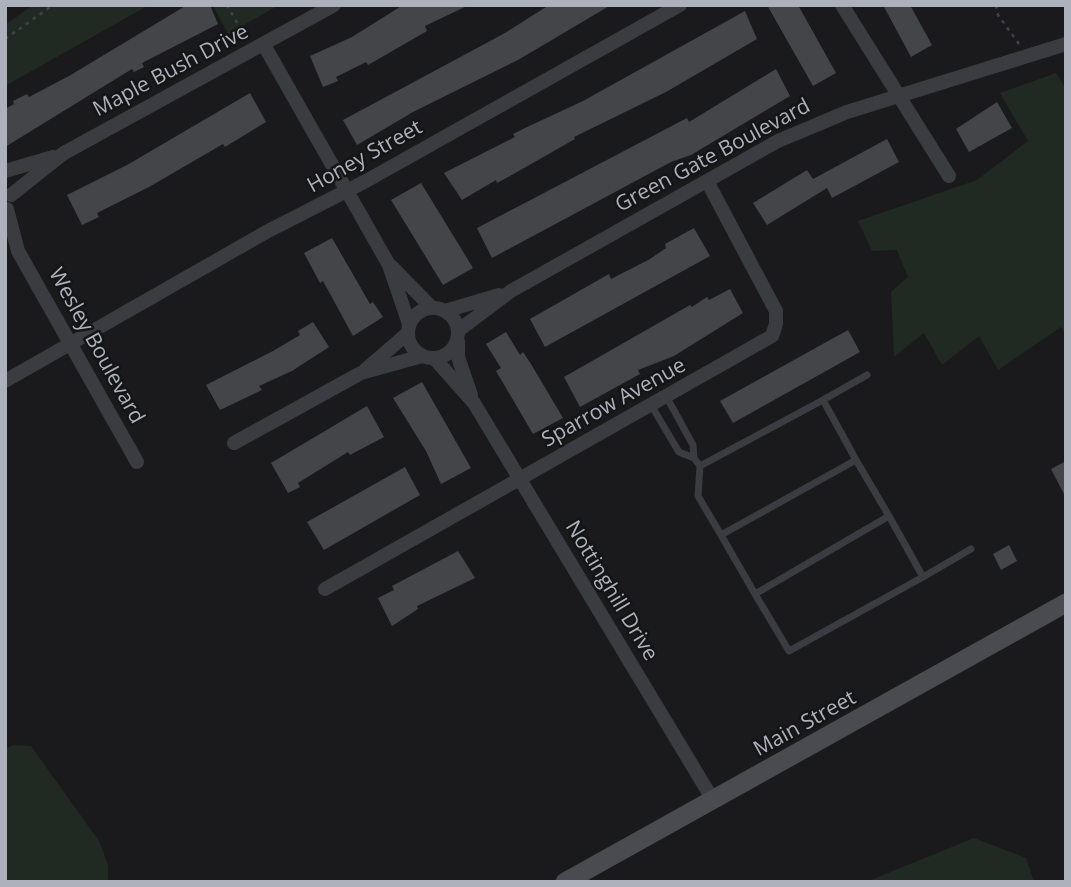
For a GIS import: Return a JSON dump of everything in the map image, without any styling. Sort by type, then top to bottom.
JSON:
[{"type":"main road","name":"Main Street","points":[[565,882],[1066,603]]},
{"type":"street","name":"Maple Bush Drive","points":[[5,172],[64,153],[334,5]]},
{"type":"street","name":"Honey Street","points":[[5,381],[268,231],[347,191],[680,5]]},
{"type":"street","points":[[842,5],[901,95],[949,176]]},
{"type":"street","name":"Green Gate Boulevard","points":[[458,335],[511,291],[812,125],[1066,44]]},
{"type":"street","points":[[258,48],[390,265],[409,329],[411,346],[428,357]]},
{"type":"street","name":"Maple Bush Drive","points":[[7,200],[64,153]]},
{"type":"street","name":"Sparrow Avenue","points":[[325,589],[761,345],[772,336],[776,311],[707,181]]},
{"type":"street","name":"Wesley Boulevard","points":[[7,200],[19,251],[137,462]]},
{"type":"street","name":"Wesley Boulevard","points":[[5,237],[19,251]]},
{"type":"street","points":[[361,373],[449,353],[458,335],[454,319],[390,265]]},
{"type":"street","name":"Green Gate Boulevard","points":[[439,309],[511,291]]},
{"type":"street","points":[[234,443],[361,373],[409,329],[418,313],[439,309]]},
{"type":"street","name":"Nottinghill Drive","points":[[458,335],[458,357],[474,403],[713,800]]},
{"type":"street","name":"Nottinghill Drive","points":[[428,357],[474,403]]},
{"type":"lane","points":[[700,466],[867,375]]},
{"type":"lane","points":[[666,396],[693,445],[694,458]]},
{"type":"lane","points":[[823,400],[923,577]]},
{"type":"lane","points":[[652,405],[679,452],[694,458],[700,466],[698,496],[789,651],[971,549]]},
{"type":"lane","points":[[721,535],[856,460]]},
{"type":"lane","points":[[755,593],[888,516]]},
{"type":"path","points":[[5,39],[53,5]]},
{"type":"path","points":[[227,5],[258,48]]},
{"type":"path","points":[[996,5],[998,15],[1017,40]]},
{"type":"shaded area","points":[[33,5],[149,5],[5,86],[5,25]]},
{"type":"shaded area","points":[[213,5],[279,5],[228,34]]},
{"type":"shaded area","points":[[1056,73],[1066,89],[1066,335],[1061,327],[998,370],[979,336],[942,365],[924,333],[894,357],[891,292],[908,277],[897,250],[872,251],[858,221],[977,180],[1028,141],[1000,93]]},
{"type":"shaded area","points":[[13,745],[31,746],[99,841],[108,865],[108,882],[5,882],[5,749]]},
{"type":"shaded area","points":[[974,838],[1026,858],[1034,882],[866,882]]},
{"type":"building","points":[[187,5],[210,5],[218,24],[142,63],[144,67],[134,72],[132,69],[5,147],[5,109],[14,104],[13,101],[27,94],[29,97],[69,76]]},
{"type":"building","points":[[403,5],[469,5],[425,26],[427,31],[368,65],[366,62],[336,77],[338,81],[323,87],[310,56],[352,37]]},
{"type":"building","points":[[549,5],[611,5],[518,60],[413,112],[357,145],[343,120],[505,33]]},
{"type":"building","points":[[767,5],[798,5],[836,73],[813,86]]},
{"type":"building","points":[[883,5],[910,5],[932,45],[911,57]]},
{"type":"building","points":[[745,11],[757,39],[666,92],[574,137],[575,139],[497,183],[496,180],[462,200],[444,173],[515,137],[513,134],[583,101]]},
{"type":"building","points":[[776,69],[790,96],[691,155],[671,162],[492,258],[477,228],[687,118],[689,122]]},
{"type":"building","points":[[250,93],[266,122],[225,147],[223,144],[149,187],[97,213],[99,217],[82,225],[67,195],[127,165]]},
{"type":"building","points":[[997,102],[1012,128],[969,152],[956,129]]},
{"type":"building","points":[[887,139],[899,162],[832,198],[827,188],[767,225],[753,203],[807,170],[813,179]]},
{"type":"building","points":[[421,183],[473,268],[443,285],[391,200]]},
{"type":"building","points":[[694,228],[710,256],[545,347],[530,319],[609,274],[611,279],[650,259],[666,248],[665,244]]},
{"type":"building","points":[[332,238],[370,304],[373,302],[383,317],[353,336],[323,281],[320,283],[304,253]]},
{"type":"building","points":[[730,289],[743,313],[674,356],[638,370],[640,374],[580,407],[564,377],[690,305],[692,307],[707,297],[709,300]]},
{"type":"building","points":[[313,322],[329,347],[292,371],[259,386],[262,390],[220,410],[206,385],[273,351],[300,335],[298,331]]},
{"type":"building","points":[[848,330],[860,352],[733,423],[720,401]]},
{"type":"building","points":[[506,332],[520,355],[523,352],[531,364],[563,418],[533,434],[496,371],[501,368],[486,344]]},
{"type":"building","points":[[422,382],[471,468],[441,484],[426,451],[393,398]]},
{"type":"building","points":[[367,406],[384,437],[350,455],[348,452],[298,483],[300,487],[288,493],[271,463]]},
{"type":"building","points":[[1066,461],[1066,498],[1051,469]]},
{"type":"building","points":[[405,467],[420,495],[324,550],[307,522]]},
{"type":"building","points":[[1009,545],[1017,561],[1001,570],[993,554]]},
{"type":"building","points":[[458,551],[475,578],[417,606],[418,609],[392,626],[378,598],[394,590],[392,586]]}]
